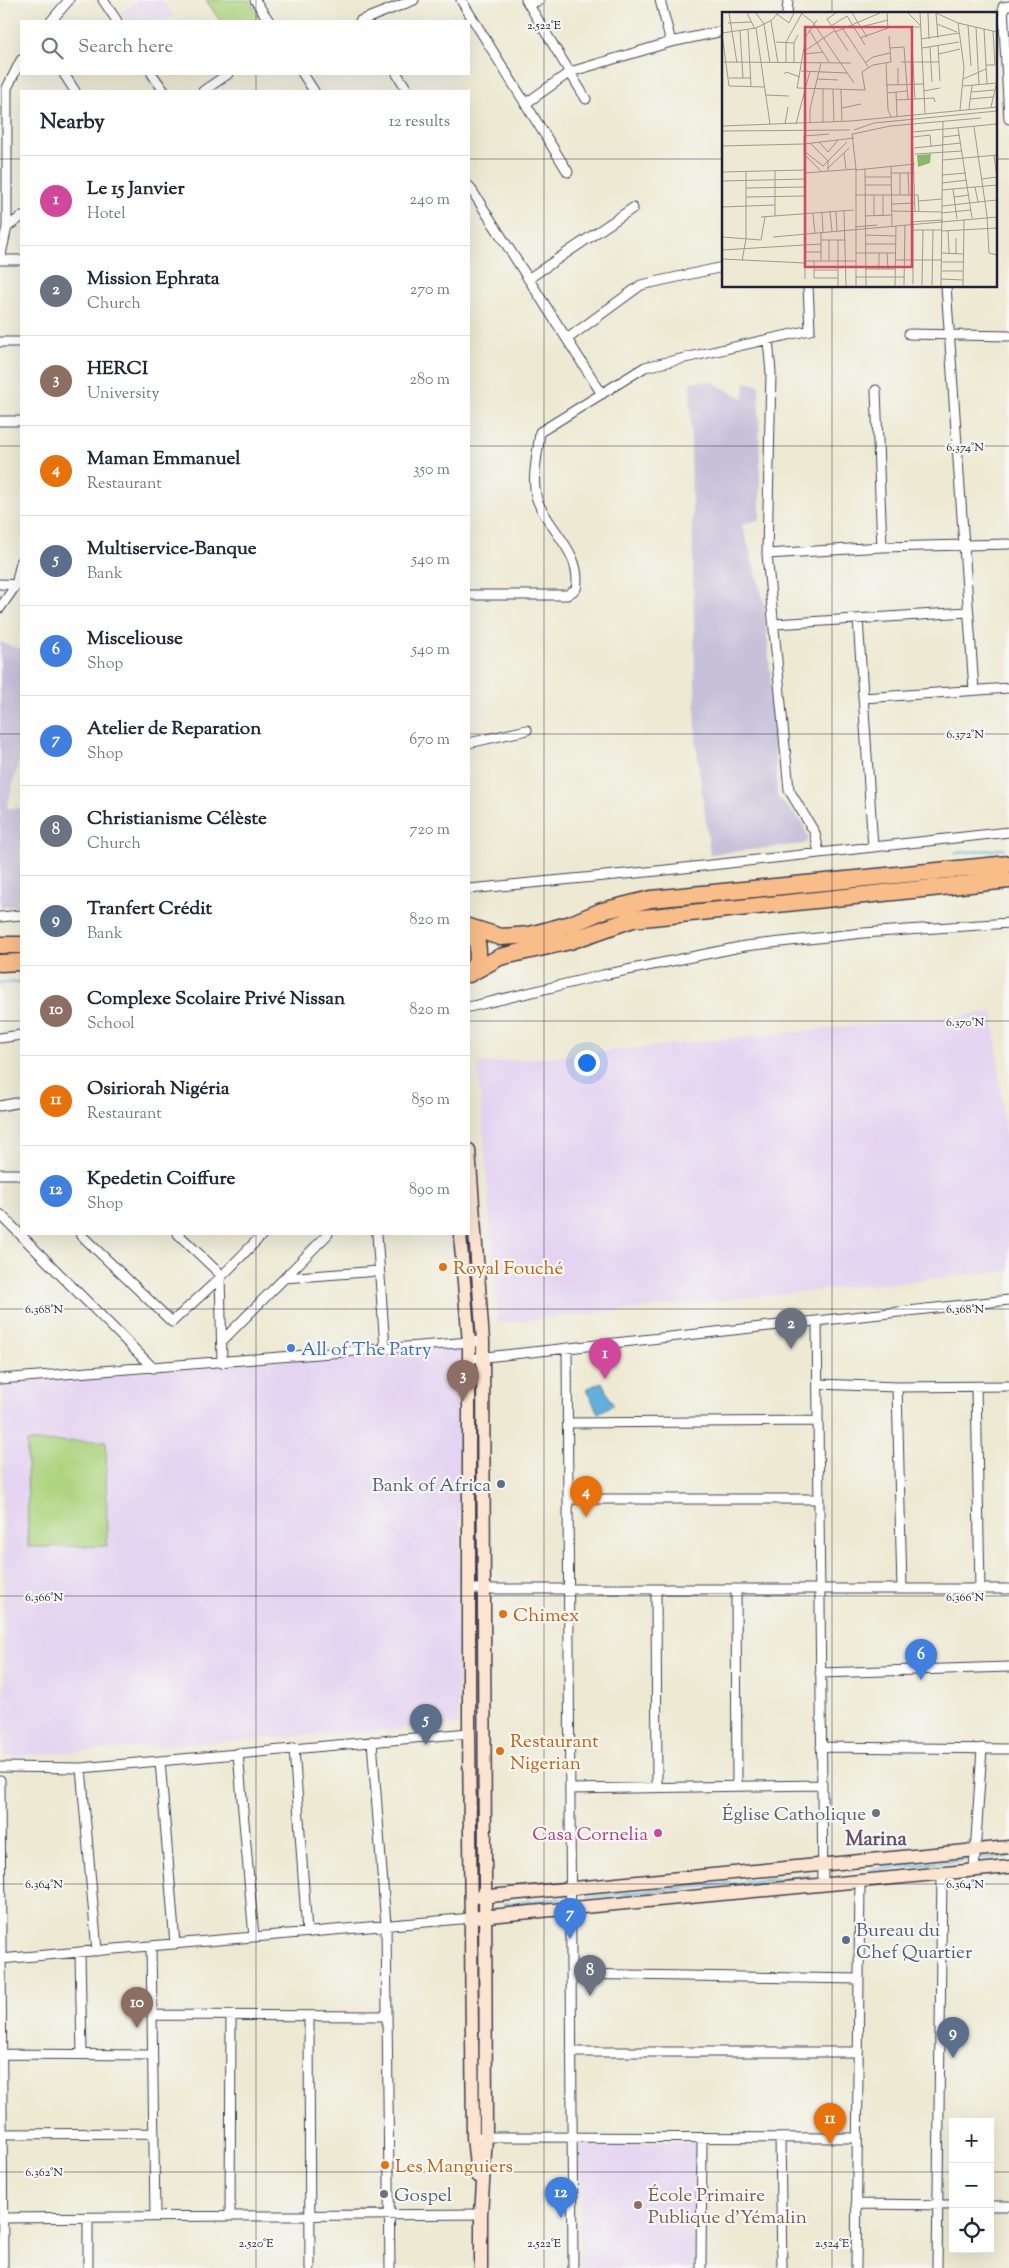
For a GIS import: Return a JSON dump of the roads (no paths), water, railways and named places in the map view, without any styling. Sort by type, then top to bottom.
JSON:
[{"type":"highway","points":[[470,928],[501,936],[530,935],[571,924],[602,911],[651,899],[1009,864]]},
{"type":"highway","points":[[470,973],[500,957],[570,941],[633,919],[1009,880]]},
{"type":"highway","points":[[470,930],[476,939],[478,952],[476,962],[470,972]]},
{"type":"highway","points":[[0,946],[20,945]]},
{"type":"highway","points":[[0,963],[20,962]]},
{"type":"street","points":[[53,20],[69,0]]},
{"type":"street","points":[[103,0],[116,20]]},
{"type":"street","points":[[256,0],[268,20]]},
{"type":"street","points":[[364,20],[414,0]]},
{"type":"street","points":[[461,0],[568,172]]},
{"type":"street","points":[[540,0],[527,2],[586,99]]},
{"type":"street","points":[[660,0],[671,42]]},
{"type":"street","points":[[1009,6],[1003,7],[1009,119]]},
{"type":"street","points":[[525,104],[570,72],[671,42],[722,30]]},
{"type":"street","points":[[20,62],[6,88],[7,227],[0,259],[20,260]]},
{"type":"street","points":[[65,75],[74,90]]},
{"type":"street","points":[[153,75],[163,90]]},
{"type":"street","points":[[204,90],[227,75]]},
{"type":"street","points":[[304,75],[313,90]]},
{"type":"street","points":[[398,75],[407,90]]},
{"type":"street","points":[[470,188],[602,394]]},
{"type":"street","points":[[528,279],[633,208]]},
{"type":"street","points":[[7,227],[20,218]]},
{"type":"street","points":[[567,339],[641,285],[722,267]]},
{"type":"street","points":[[470,595],[567,595],[576,589],[577,575],[573,557],[538,502],[534,484],[540,432],[645,367],[810,330],[808,288]]},
{"type":"street","points":[[946,288],[974,690]]},
{"type":"street","points":[[909,334],[1009,336]]},
{"type":"street","points":[[768,340],[771,373],[767,554],[789,790],[815,833],[819,854]]},
{"type":"street","points":[[0,342],[20,342]]},
{"type":"street","points":[[876,390],[882,547]]},
{"type":"street","points":[[0,421],[20,421]]},
{"type":"street","points":[[767,554],[882,547],[1009,544]]},
{"type":"street","points":[[0,584],[19,585]]},
{"type":"street","points":[[0,608],[19,585]]},
{"type":"street","points":[[775,624],[968,612]]},
{"type":"street","points":[[858,619],[873,847]]},
{"type":"street","points":[[863,698],[1009,688]]},
{"type":"street","points":[[470,742],[527,730]]},
{"type":"street","points":[[470,888],[819,854],[1009,832]]},
{"type":"street","points":[[0,917],[20,916]]},
{"type":"street","points":[[470,1007],[612,973],[745,946],[854,934],[1009,923]]},
{"type":"street","points":[[0,1038],[20,1035]]},
{"type":"street","points":[[0,1106],[20,1102]]},
{"type":"street","points":[[470,1164],[483,1341],[485,1916],[480,2137]]},
{"type":"street","points":[[0,1174],[20,1175]]},
{"type":"street","points":[[0,1214],[20,1234]]},
{"type":"street","points":[[21,1235],[153,1368]]},
{"type":"street","points":[[81,1235],[169,1321],[177,1319],[262,1235]]},
{"type":"street","points":[[179,1235],[220,1274],[222,1364]]},
{"type":"street","points":[[222,1341],[327,1235]]},
{"type":"street","points":[[376,1235],[385,1348]]},
{"type":"street","points":[[460,1235],[469,1343],[469,1733],[472,1918],[480,2137],[481,2268]]},
{"type":"street","points":[[284,1278],[379,1271]]},
{"type":"street","points":[[469,1360],[1009,1300]]},
{"type":"street","points":[[817,1321],[822,1885]]},
{"type":"street","points":[[0,1379],[222,1364],[385,1348],[483,1341]]},
{"type":"street","points":[[567,1348],[573,2268]]},
{"type":"street","points":[[818,1384],[897,1387],[1009,1386]]},
{"type":"street","points":[[897,1387],[902,1589]]},
{"type":"street","points":[[976,1387],[980,1589]]},
{"type":"street","points":[[568,1423],[818,1421]]},
{"type":"street","points":[[568,1499],[818,1499]]},
{"type":"street","points":[[469,1589],[1009,1589]]},
{"type":"street","points":[[656,1589],[657,1787]]},
{"type":"street","points":[[736,1589],[737,1786]]},
{"type":"street","points":[[820,1673],[1009,1668]]},
{"type":"street","points":[[0,1767],[81,1768],[469,1733]]},
{"type":"street","points":[[372,1741],[386,1925],[390,2268]]},
{"type":"street","points":[[821,1747],[1009,1748]]},
{"type":"street","points":[[294,1748],[307,1932]]},
{"type":"street","points":[[974,1870],[982,1748]]},
{"type":"street","points":[[238,1753],[254,1937]]},
{"type":"street","points":[[160,1761],[175,1944]]},
{"type":"street","points":[[81,1768],[97,1950]]},
{"type":"street","points":[[0,1780],[3,2218],[1,2235],[3,2268]]},
{"type":"street","points":[[570,1789],[822,1785]]},
{"type":"street","points":[[472,1897],[1009,1847]]},
{"type":"street","points":[[1,1959],[472,1918],[1009,1867]]},
{"type":"street","points":[[937,2268],[942,1874]]},
{"type":"street","points":[[856,2268],[860,1881]]},
{"type":"street","points":[[151,1946],[155,2216]]},
{"type":"street","points":[[80,1952],[82,2055]]},
{"type":"street","points":[[571,1974],[859,1980]]},
{"type":"street","points":[[152,2015],[387,2016]]},
{"type":"street","points":[[230,2216],[231,2016]]},
{"type":"street","points":[[309,2016],[310,2268]]},
{"type":"street","points":[[571,2052],[858,2052]]},
{"type":"street","points":[[1,2054],[152,2055]]},
{"type":"street","points":[[2,2134],[154,2133]]},
{"type":"street","points":[[480,2137],[857,2138]]},
{"type":"street","points":[[701,2268],[702,2138]]},
{"type":"street","points":[[780,2138],[782,2268]]},
{"type":"street","points":[[856,2204],[949,2206]]},
{"type":"street","points":[[994,2206],[1009,2206]]},
{"type":"street","points":[[3,2218],[481,2214]]},
{"type":"street","points":[[88,2218],[88,2268]]},
{"type":"water","points":[[602,1382],[613,1405],[598,1413],[586,1389]]},
{"type":"waterway","points":[[955,853],[1004,849]]},
{"type":"waterway","points":[[0,983],[20,982]]},
{"type":"waterway","points":[[977,1858],[1009,1856]]},
{"type":"waterway","points":[[871,1870],[972,1859]]},
{"type":"waterway","points":[[589,1897],[810,1876]]},
{"type":"waterway","points":[[504,1904],[560,1899]]},
{"type":"place","name":"Royal Fouché","points":[[443,1267]]},
{"type":"place","name":"All of The Patry","points":[[291,1348]]},
{"type":"place","name":"Mission Ephrata","points":[[791,1349]]},
{"type":"place","name":"Le 15 Janvier","points":[[605,1379]]},
{"type":"place","name":"HERCI","points":[[463,1401]]},
{"type":"place","name":"Bank of Africa","points":[[501,1484]]},
{"type":"place","name":"Maman Emmanuel","points":[[586,1517]]},
{"type":"place","name":"Chimex","points":[[503,1614]]},
{"type":"place","name":"Misceliouse","points":[[921,1680]]},
{"type":"place","name":"Multiservice-Banque","points":[[426,1745]]},
{"type":"place","name":"Restaurant Nigerian","points":[[500,1751]]},
{"type":"place","name":"Église Catholique","points":[[876,1813]]},
{"type":"place","name":"Casa Cornelia","points":[[658,1833]]},
{"type":"place","name":"Atelier de Reparation","points":[[570,1939]]},
{"type":"place","name":"Bureau du Chef Quartier","points":[[846,1940]]},
{"type":"place","name":"Christianisme Célèste","points":[[590,1996]]},
{"type":"place","name":"Complexe Scolaire Privé Nissan","points":[[137,2028]]},
{"type":"place","name":"Tranfert Crédit","points":[[953,2058]]},
{"type":"place","name":"Osiriorah Nigéria","points":[[830,2144]]},
{"type":"place","name":"Les Manguiers","points":[[385,2165]]},
{"type":"place","name":"Gospel","points":[[384,2194]]},
{"type":"place","name":"École Primaire Publique d'Yémalin","points":[[638,2205]]},
{"type":"place","name":"Kpedetin Coiffure","points":[[561,2218]]},
{"type":"district","name":"Marina","points":[[876,1838]]}]
